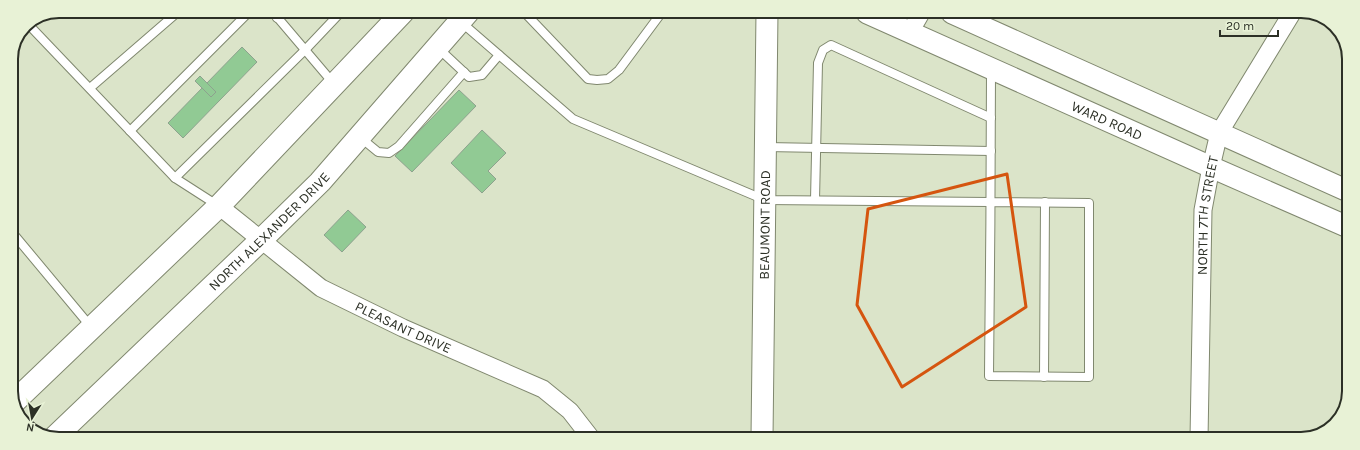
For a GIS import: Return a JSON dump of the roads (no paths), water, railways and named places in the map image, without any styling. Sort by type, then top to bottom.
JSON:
[{"type":"main road","points":[[19,398],[219,206],[397,18]]},
{"type":"main road","name":"NORTH ALEXANDER DRIVE","points":[[59,432],[320,182],[463,18]]},
{"type":"street","name":"BEAUMONT ROAD","points":[[762,432],[767,18]]},
{"type":"street","name":"WARD ROAD","points":[[878,18],[1342,224]]},
{"type":"street","points":[[910,32],[919,18]]},
{"type":"street","points":[[963,18],[1342,188]]},
{"type":"street","name":"NORTH 7TH STREET","points":[[1198,432],[1203,210],[1211,167],[1219,133],[1290,18]]},
{"type":"street","name":"PLEASANT DRIVE","points":[[219,206],[262,239],[321,288],[403,328],[543,388],[570,411],[586,432]]},
{"type":"lane","points":[[90,88],[171,18]]},
{"type":"lane","points":[[130,131],[243,18]]},
{"type":"lane","points":[[277,18],[335,84]]},
{"type":"lane","points":[[175,178],[305,50],[335,18]]},
{"type":"lane","points":[[465,18],[499,55],[573,119],[765,200],[990,202],[1090,202],[1089,377],[989,376],[990,202],[992,68]]},
{"type":"lane","points":[[531,18],[588,79],[597,80],[608,79],[619,70],[658,18]]},
{"type":"lane","points":[[32,28],[175,178],[219,206]]},
{"type":"lane","points":[[815,200],[818,63],[823,50],[832,45],[991,118]]},
{"type":"lane","points":[[438,48],[469,77],[482,75],[499,55]]},
{"type":"lane","points":[[360,137],[378,152],[389,153],[399,146],[464,72]]},
{"type":"lane","points":[[765,147],[991,151]]},
{"type":"lane","points":[[1044,202],[1044,377]]},
{"type":"lane","points":[[18,239],[92,328]]}]
